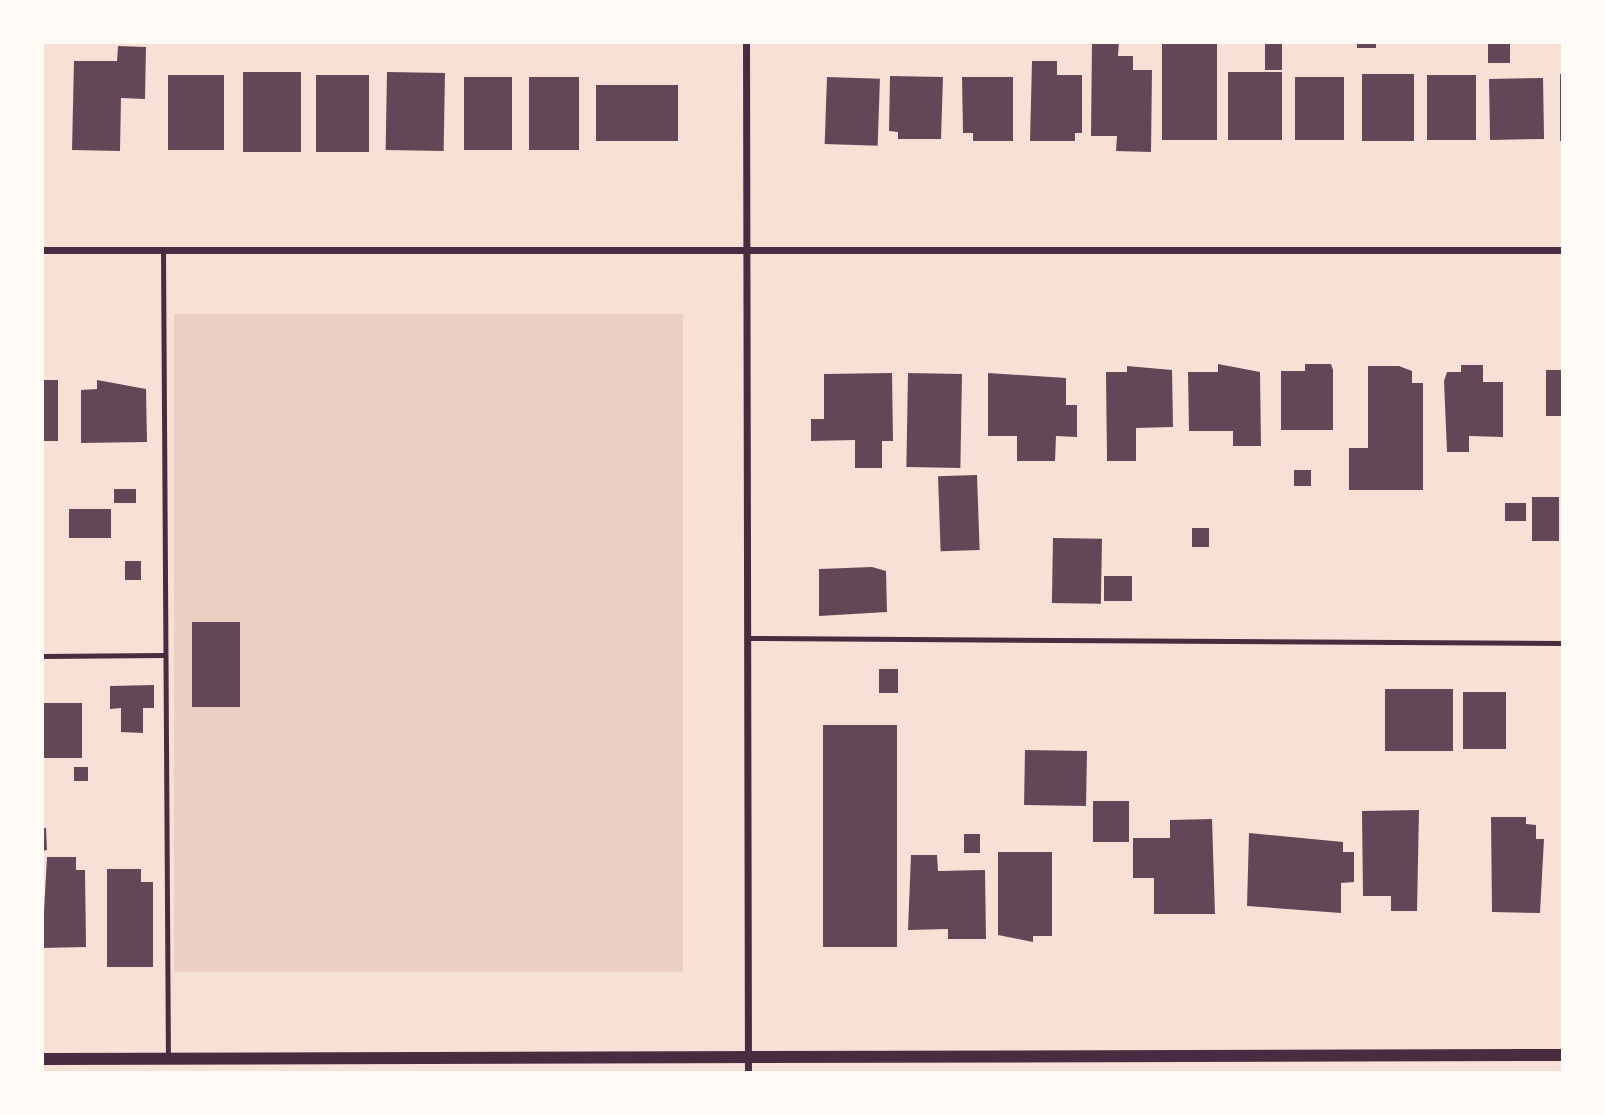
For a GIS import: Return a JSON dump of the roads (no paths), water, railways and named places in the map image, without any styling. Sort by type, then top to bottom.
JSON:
[{"type":"street","points":[[746,42],[748,1073]]},
{"type":"street","points":[[42,250],[1563,250]]},
{"type":"street","points":[[42,1059],[1563,1055]]},
{"type":"lane","points":[[163,250],[168,1059]]},
{"type":"lane","points":[[747,638],[1563,643]]},
{"type":"lane","points":[[42,656],[164,656]]}]
